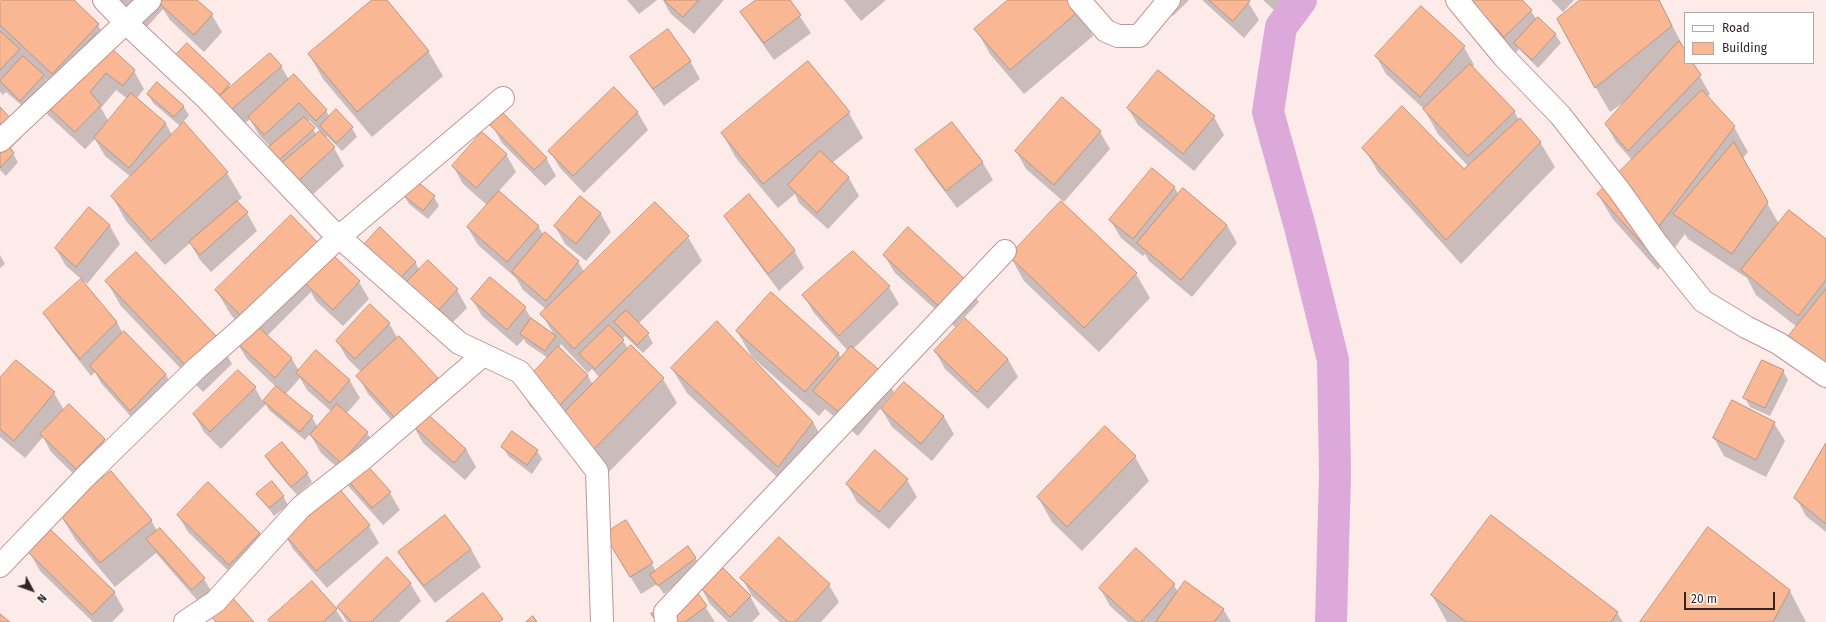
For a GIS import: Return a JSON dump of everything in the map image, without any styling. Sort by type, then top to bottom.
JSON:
[{"type":"street","points":[[104,0],[125,22],[206,98],[339,237],[459,343],[520,372],[597,472],[602,622]]},
{"type":"street","points":[[0,141],[150,0]]},
{"type":"street","points":[[1080,0],[1106,31],[1118,36],[1139,36],[1169,0]]},
{"type":"street","points":[[1457,0],[1504,57],[1560,115],[1619,190],[1658,245],[1703,301],[1746,327],[1778,343],[1826,376]]},
{"type":"street","points":[[0,566],[85,476],[197,368],[246,325],[339,237],[503,98]]},
{"type":"street","points":[[666,622],[665,612],[1005,251]]},
{"type":"street","points":[[185,622],[215,602],[301,507],[364,458],[483,355]]},
{"type":"building","points":[[2,0],[74,0],[99,24],[52,74],[0,25],[0,2]]},
{"type":"building","points":[[161,0],[197,0],[213,14],[194,35],[159,3]]},
{"type":"building","points":[[372,0],[387,0],[429,51],[357,112],[308,54]]},
{"type":"building","points":[[664,0],[699,0],[683,17]]},
{"type":"building","points":[[756,0],[790,0],[801,15],[764,43],[740,12]]},
{"type":"building","points":[[1008,0],[1071,0],[1080,10],[1010,70],[974,29]]},
{"type":"building","points":[[1209,0],[1248,0],[1250,1],[1233,21]]},
{"type":"building","points":[[1474,0],[1522,0],[1532,10],[1504,37],[1472,2]]},
{"type":"building","points":[[1580,0],[1659,0],[1672,26],[1595,88],[1557,19]]},
{"type":"building","points":[[1421,6],[1465,46],[1420,97],[1375,56]]},
{"type":"building","points":[[1538,17],[1556,34],[1532,60],[1514,43]]},
{"type":"building","points":[[668,29],[691,61],[653,89],[630,57]]},
{"type":"building","points":[[0,31],[20,49],[0,70]]},
{"type":"building","points":[[96,34],[135,70],[123,86],[106,73],[90,92],[101,105],[75,132],[37,97]]},
{"type":"building","points":[[1679,41],[1684,48],[1684,64],[1694,64],[1701,75],[1628,151],[1605,124]]},
{"type":"building","points":[[187,43],[230,84],[217,98],[174,57]]},
{"type":"building","points":[[270,53],[282,66],[219,120],[207,107]]},
{"type":"building","points":[[23,56],[44,75],[20,101],[0,81]]},
{"type":"building","points":[[808,61],[850,112],[763,184],[721,133]]},
{"type":"building","points":[[1470,64],[1515,111],[1468,156],[1423,109]]},
{"type":"building","points":[[1158,70],[1215,116],[1183,154],[1127,108]]},
{"type":"building","points":[[294,74],[327,110],[316,121],[299,103],[264,135],[248,117]]},
{"type":"building","points":[[157,82],[184,106],[174,117],[147,94]]},
{"type":"building","points":[[614,87],[638,112],[573,176],[548,151]]},
{"type":"building","points":[[1702,90],[1735,126],[1644,246],[1597,194]]},
{"type":"building","points":[[131,93],[166,123],[129,168],[94,138]]},
{"type":"building","points":[[1062,97],[1101,131],[1054,185],[1015,151]]},
{"type":"building","points":[[1402,106],[1464,169],[1520,118],[1541,142],[1446,240],[1362,148]]},
{"type":"building","points":[[0,107],[12,120],[0,131]]},
{"type":"building","points":[[336,109],[353,127],[336,143],[320,126]]},
{"type":"building","points":[[503,113],[547,158],[534,170],[490,125]]},
{"type":"building","points":[[304,117],[315,128],[267,171],[256,158]]},
{"type":"building","points":[[184,122],[228,172],[151,241],[111,196]]},
{"type":"building","points":[[952,122],[983,162],[946,191],[915,150]]},
{"type":"building","points":[[320,131],[335,147],[286,192],[270,173]]},
{"type":"building","points":[[482,132],[507,154],[476,188],[452,166]]},
{"type":"building","points":[[1,135],[14,153],[0,168],[0,136]]},
{"type":"building","points":[[1734,142],[1768,202],[1732,254],[1673,214]]},
{"type":"building","points":[[820,151],[849,177],[817,213],[788,185]]},
{"type":"building","points":[[1152,168],[1175,187],[1133,239],[1109,220]]},
{"type":"building","points":[[415,180],[435,196],[423,211],[403,195]]},
{"type":"building","points":[[1183,188],[1227,225],[1181,280],[1137,243]]},
{"type":"building","points":[[499,191],[539,226],[507,262],[467,227]]},
{"type":"building","points":[[749,194],[795,250],[768,274],[724,216]]},
{"type":"building","points":[[580,196],[601,213],[576,244],[554,226]]},
{"type":"building","points":[[237,201],[248,212],[200,255],[189,242]]},
{"type":"building","points":[[1061,201],[1137,273],[1084,328],[1009,256]]},
{"type":"building","points":[[655,202],[689,236],[574,349],[540,314]]},
{"type":"building","points":[[89,207],[110,225],[76,267],[55,248]]},
{"type":"building","points":[[1789,210],[1826,239],[1826,280],[1798,316],[1741,270]]},
{"type":"building","points":[[291,215],[320,245],[245,320],[215,290]]},
{"type":"building","points":[[380,227],[416,262],[395,283],[360,249]]},
{"type":"building","points":[[908,227],[969,283],[944,311],[883,255]]},
{"type":"building","points":[[545,232],[579,261],[546,301],[512,272]]},
{"type":"building","points":[[853,251],[890,286],[839,336],[802,295]]},
{"type":"building","points":[[136,252],[219,339],[188,368],[105,281]]},
{"type":"building","points":[[333,255],[360,281],[333,310],[305,283]]},
{"type":"building","points":[[428,260],[458,289],[434,315],[404,285]]},
{"type":"building","points":[[490,277],[526,307],[507,330],[471,299]]},
{"type":"building","points":[[81,279],[117,322],[80,359],[43,313]]},
{"type":"building","points":[[1826,289],[1826,377],[1783,343]]},
{"type":"building","points":[[771,292],[839,353],[805,392],[736,331]]},
{"type":"building","points":[[370,304],[390,323],[355,359],[336,341]]},
{"type":"building","points":[[626,310],[649,333],[637,345],[614,322]]},
{"type":"building","points":[[531,318],[556,336],[545,351],[520,334]]},
{"type":"building","points":[[965,318],[1008,359],[977,392],[934,351]]},
{"type":"building","points":[[717,321],[813,422],[778,467],[671,368]]},
{"type":"building","points":[[253,322],[292,358],[275,378],[235,341]]},
{"type":"building","points":[[609,325],[624,340],[595,369],[579,354]]},
{"type":"building","points":[[124,331],[166,374],[130,411],[90,366]]},
{"type":"building","points":[[399,336],[438,378],[395,418],[356,376]]},
{"type":"building","points":[[631,345],[664,378],[588,455],[555,422]]},
{"type":"building","points":[[558,346],[588,375],[549,417],[519,388]]},
{"type":"building","points":[[851,346],[884,374],[847,419],[813,391]]},
{"type":"building","points":[[316,350],[350,380],[330,403],[296,373]]},
{"type":"building","points":[[16,360],[55,392],[14,441],[0,429],[0,378]]},
{"type":"building","points":[[1762,360],[1784,370],[1765,408],[1743,398]]},
{"type":"building","points":[[238,370],[256,387],[210,432],[193,414]]},
{"type":"building","points":[[904,382],[944,416],[921,444],[881,409]]},
{"type":"building","points":[[276,386],[313,416],[300,432],[263,401]]},
{"type":"building","points":[[1732,400],[1775,422],[1756,460],[1713,438]]},
{"type":"building","points":[[69,404],[105,439],[76,469],[40,434]]},
{"type":"building","points":[[337,404],[368,432],[341,463],[310,435]]},
{"type":"building","points":[[424,411],[466,449],[454,463],[412,425]]},
{"type":"building","points":[[1105,426],[1136,456],[1067,527],[1037,497]]},
{"type":"building","points":[[512,431],[538,450],[527,465],[501,447]]},
{"type":"building","points":[[282,442],[308,473],[291,487],[265,456]]},
{"type":"building","points":[[1826,443],[1826,524],[1794,498]]},
{"type":"building","points":[[875,450],[908,479],[879,512],[846,484]]},
{"type":"building","points":[[356,453],[391,492],[372,508],[338,469]]},
{"type":"building","points":[[111,471],[152,520],[100,563],[59,514]]},
{"type":"building","points":[[272,481],[284,496],[269,508],[256,494]]},
{"type":"building","points":[[208,482],[260,533],[229,565],[177,515]]},
{"type":"building","points":[[336,485],[370,525],[316,571],[282,531]]},
{"type":"building","points":[[445,515],[471,549],[424,586],[398,552]]},
{"type":"building","points":[[1491,515],[1618,612],[1611,622],[1466,622],[1431,595]]},
{"type":"building","points":[[626,520],[653,563],[630,577],[604,534]]},
{"type":"building","points":[[1708,527],[1790,590],[1773,622],[1640,622]]},
{"type":"building","points":[[160,528],[205,578],[192,590],[146,539]]},
{"type":"building","points":[[51,530],[115,592],[92,615],[29,553]]},
{"type":"building","points":[[779,537],[830,584],[795,622],[788,622],[740,578]]},
{"type":"building","points":[[688,546],[696,558],[658,586],[650,575]]},
{"type":"building","points":[[1136,548],[1175,584],[1141,622],[1136,622],[1099,588]]},
{"type":"building","points":[[387,557],[411,583],[371,622],[352,622],[337,607]]},
{"type":"building","points":[[720,565],[751,596],[730,617],[699,586]]},
{"type":"building","points":[[312,581],[337,609],[323,622],[270,622],[268,620]]},
{"type":"building","points":[[1185,581],[1224,609],[1214,622],[1156,622]]},
{"type":"building","points":[[692,585],[707,606],[685,622],[657,622],[651,614]]},
{"type":"building","points":[[483,593],[503,619],[499,622],[446,622]]},
{"type":"building","points":[[230,595],[254,622],[216,622],[209,614]]},
{"type":"building","points":[[0,614],[10,622],[0,622]]},
{"type":"building","points":[[533,616],[537,622],[526,622]]},
{"type":"waterway","points":[[1301,0],[1281,27],[1268,112],[1300,227],[1333,360],[1335,475],[1331,622]]}]
